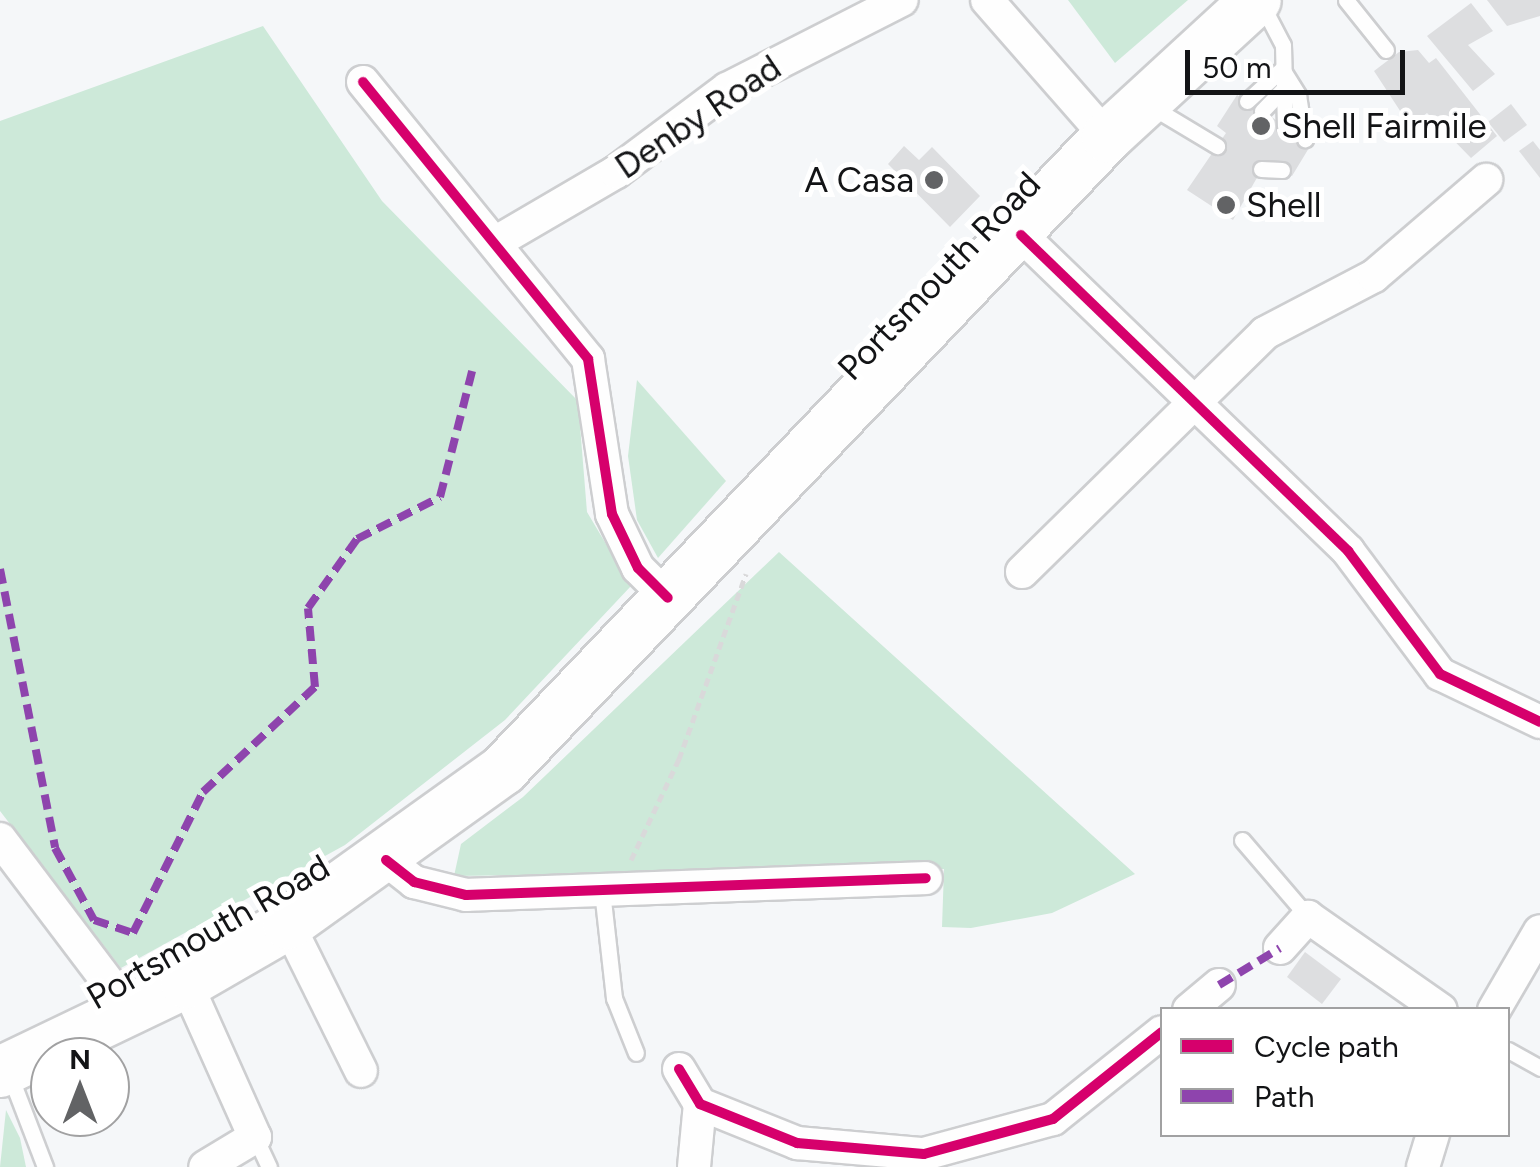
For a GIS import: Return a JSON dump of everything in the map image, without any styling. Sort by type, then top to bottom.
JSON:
[{"type":"main road","name":"Portsmouth Road","points":[[4,1070],[130,1012],[288,924],[386,860],[503,770],[1021,236],[1107,136],[1257,0]]},
{"type":"street","name":"Denby Road","points":[[498,241],[604,180],[727,88],[902,0]]},
{"type":"street","points":[[987,0],[1107,136]]},
{"type":"street","points":[[363,82],[498,241],[588,360],[612,514],[638,568],[668,598]]},
{"type":"street","points":[[1022,572],[1265,334],[1374,276],[1486,180]]},
{"type":"street","points":[[1021,236],[1197,398],[1348,551],[1440,674],[1540,722]]},
{"type":"street","points":[[0,839],[130,1012]]},
{"type":"street","points":[[386,860],[443,894],[926,878]]},
{"type":"street","points":[[1280,948],[1308,917],[1438,1007]]},
{"type":"street","points":[[288,924],[360,1071]]},
{"type":"street","points":[[1496,1007],[1540,932]]},
{"type":"street","points":[[186,983],[255,1137],[205,1167]]},
{"type":"street","points":[[1193,1007],[1219,985]]},
{"type":"street","points":[[700,1104],[827,1150],[924,1160],[1044,1124],[1160,1034]]},
{"type":"street","points":[[679,1069],[700,1104],[694,1167]]},
{"type":"street","points":[[1423,1167],[1432,1137]]},
{"type":"lane","points":[[1257,0],[1283,45],[1281,91],[1286,126]]},
{"type":"lane","points":[[1346,0],[1386,50]]},
{"type":"lane","points":[[1247,101],[1282,70]]},
{"type":"lane","points":[[1282,70],[1298,95],[1306,139]]},
{"type":"lane","points":[[1262,111],[1281,91]]},
{"type":"lane","points":[[1144,103],[1217,140]]},
{"type":"lane","points":[[1261,169],[1282,170]]},
{"type":"lane","points":[[1242,840],[1308,917]]},
{"type":"lane","points":[[610,888],[614,998],[636,1053]]},
{"type":"lane","points":[[1510,1051],[1540,1068]]},
{"type":"lane","points":[[4,1070],[45,1167]]},
{"type":"lane","points":[[255,1137],[268,1167]]},
{"type":"path","points":[[610,888],[679,759],[752,558],[728,534]]},
{"type":"green space","points":[[1068,0],[1188,0],[1115,63]]},
{"type":"green space","points":[[263,26],[382,201],[578,401],[587,512],[631,586],[505,720],[345,845],[121,968],[0,811],[0,121]]},
{"type":"green space","points":[[637,380],[726,481],[658,558],[637,520],[628,456]]},
{"type":"green space","points":[[779,552],[1135,874],[1052,913],[971,928],[942,927],[944,869],[454,876],[461,844],[523,797]]},
{"type":"green space","points":[[6,1110],[20,1138],[26,1167],[0,1167]]},
{"type":"building","points":[[1487,0],[1540,0],[1540,16],[1507,26]]},
{"type":"building","points":[[1471,3],[1493,31],[1468,45],[1495,74],[1473,91],[1427,36]]},
{"type":"building","points":[[1418,50],[1429,63],[1436,58],[1497,136],[1471,158],[1427,113],[1410,126],[1374,71],[1399,52]]},
{"type":"building","points":[[1237,95],[1312,143],[1292,176],[1267,160],[1233,220],[1187,190],[1226,133],[1217,126]]},
{"type":"building","points":[[1511,104],[1527,125],[1504,142],[1488,122]]},
{"type":"building","points":[[1533,141],[1540,150],[1540,178],[1519,151]]},
{"type":"building","name":"A Casa","points":[[904,146],[919,160],[932,147],[980,196],[950,227],[888,164]]},
{"type":"building","points":[[1305,952],[1341,979],[1322,1004],[1287,977]]},
{"type":"marked path","points":[[0,569],[55,848],[94,920],[133,933],[203,792],[315,687],[308,608],[357,539],[440,497],[473,368]]},
{"type":"marked path","points":[[1219,985],[1280,948]]},
{"type":"cycle path","points":[[363,82],[588,359],[612,514],[638,568],[668,598]]},
{"type":"cycle path","points":[[1021,235],[1348,551],[1440,674],[1540,722]]},
{"type":"cycle path","points":[[386,860],[414,882],[466,895],[926,878]]},
{"type":"cycle path","points":[[679,1069],[700,1104],[797,1143],[924,1154],[1053,1119],[1160,1034]]},
{"type":"place","name":"Shell Fairmile","points":[[1261,126]]},
{"type":"place","name":"A Casa","points":[[934,180]]},
{"type":"place","name":"Shell","points":[[1226,205]]}]
